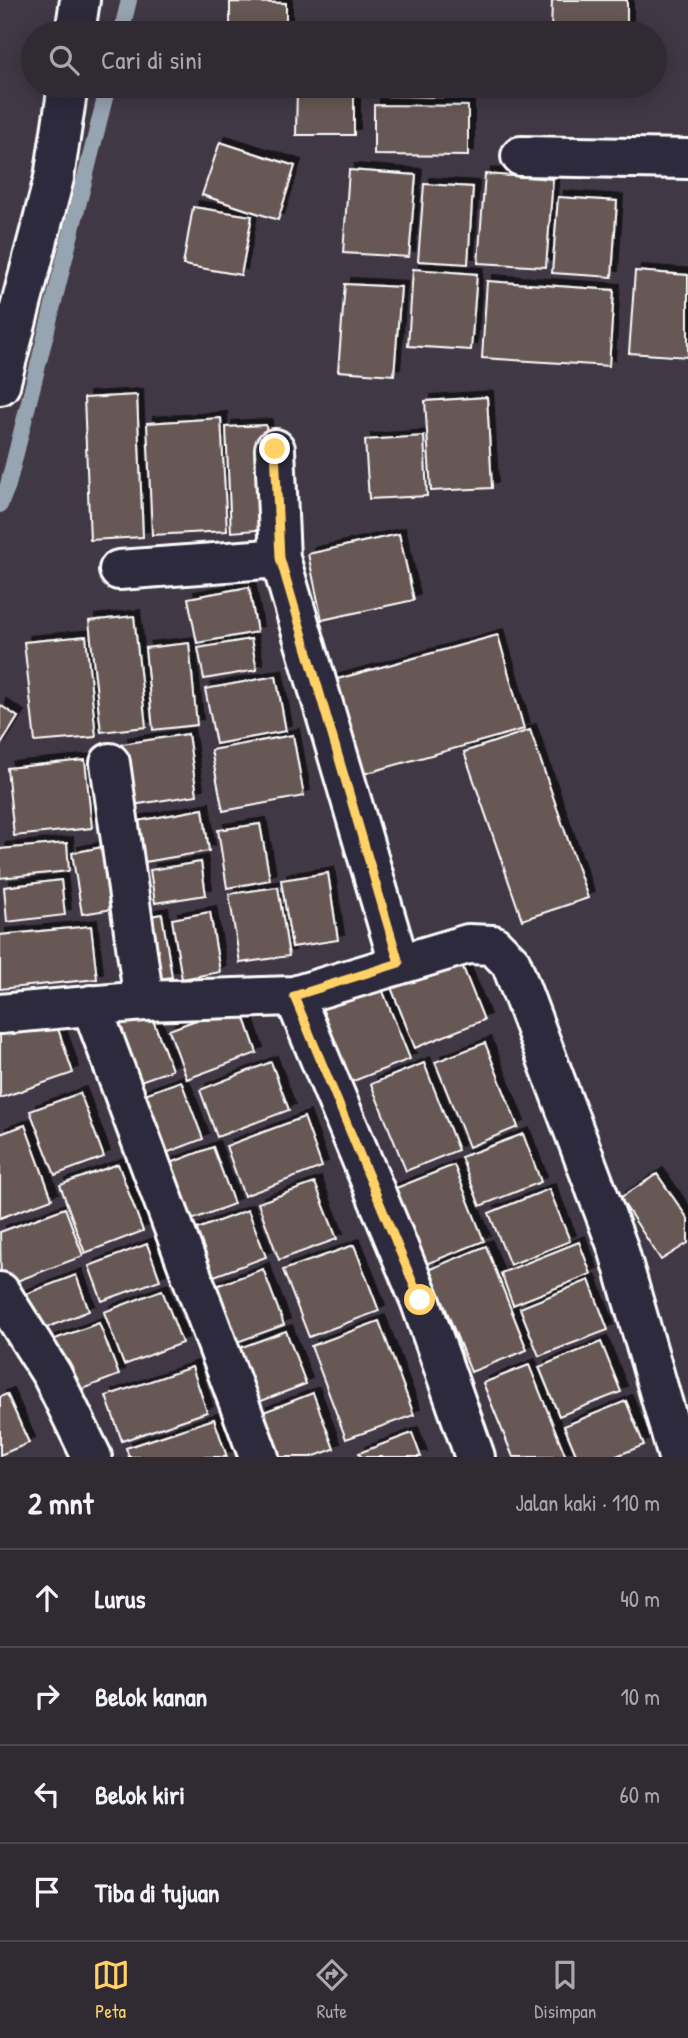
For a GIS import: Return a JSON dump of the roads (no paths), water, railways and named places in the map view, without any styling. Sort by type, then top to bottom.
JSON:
[{"type":"street","points":[[77,21],[80,0]]},
{"type":"street","points":[[0,385],[54,178],[66,98]]},
{"type":"street","points":[[521,156],[688,159]]},
{"type":"street","points":[[275,449],[280,558],[399,963]]},
{"type":"street","points":[[119,570],[280,558]]},
{"type":"street","points":[[110,763],[144,1000]]},
{"type":"street","points":[[0,1014],[144,1000],[294,996],[468,944],[493,945],[511,963],[618,1248],[678,1457]]},
{"type":"street","points":[[294,996],[420,1300],[475,1457]]},
{"type":"street","points":[[91,1005],[259,1457]]},
{"type":"street","points":[[0,1292],[52,1375],[92,1457]]},
{"type":"waterway","points":[[124,21],[129,0]]},
{"type":"waterway","points":[[0,505],[8,485],[105,98]]}]
